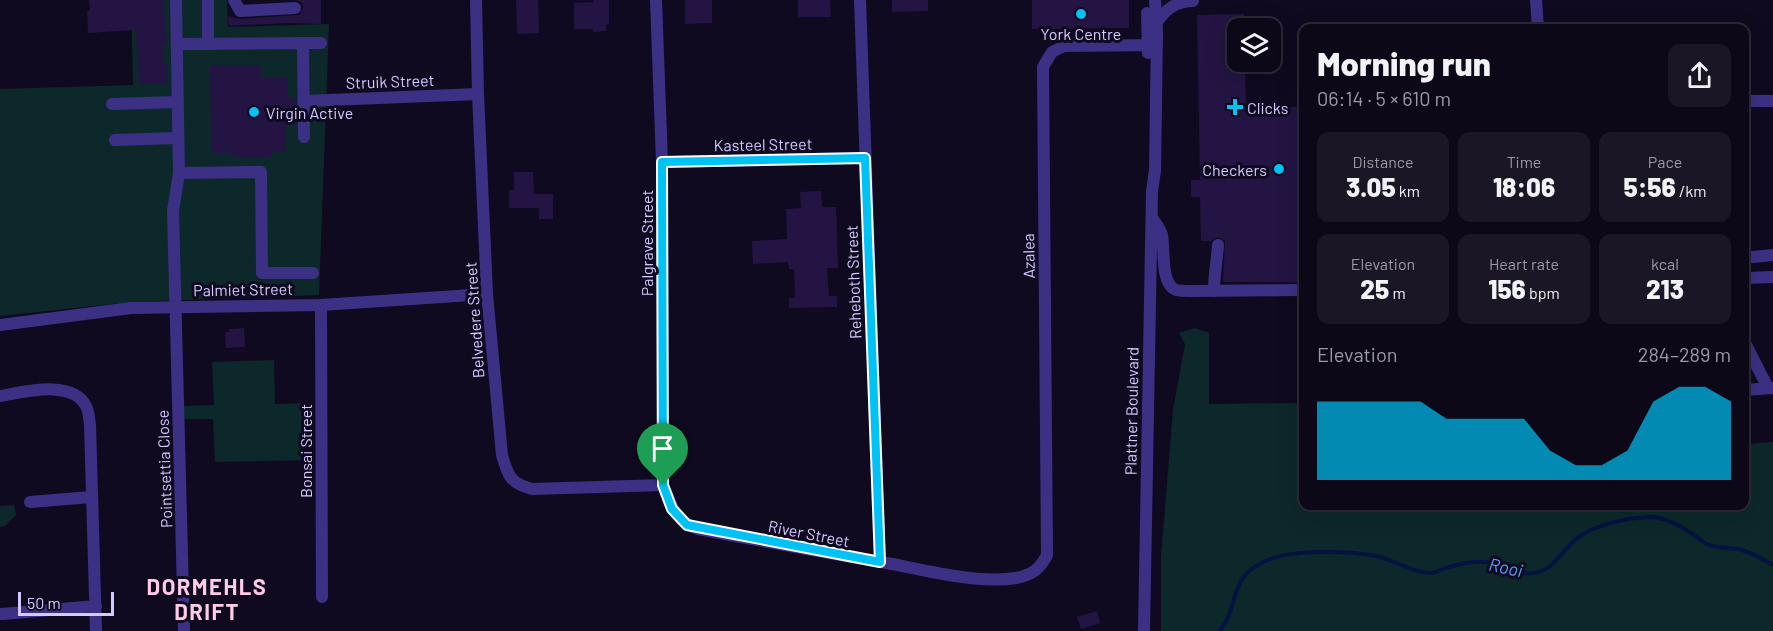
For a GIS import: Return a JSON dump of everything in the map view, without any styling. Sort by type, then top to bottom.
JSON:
[{"type":"street","name":"Pointsettia Close","points":[[176,0],[179,173],[173,211],[174,307],[184,631]]},
{"type":"street","points":[[208,0],[208,44]]},
{"type":"street","points":[[234,0],[240,11],[295,8]]},
{"type":"street","name":"Belvedere Street","points":[[476,0],[487,294],[502,455],[507,474],[518,485],[532,489],[663,485]]},
{"type":"street","name":"Palgrave Street","points":[[656,0],[662,162],[663,485]]},
{"type":"street","name":"Reheboth Street","points":[[860,0],[880,562]]},
{"type":"street","name":"Plattner Boulevard","points":[[1144,631],[1152,191],[1155,171],[1152,44],[1147,0]]},
{"type":"street","name":"Plattner Boulevard","points":[[1152,44],[1156,24],[1155,0]]},
{"type":"street","points":[[1156,24],[1166,11],[1177,4],[1192,0]]},
{"type":"street","points":[[1536,0],[1538,24]]},
{"type":"street","points":[[303,43],[304,137]]},
{"type":"street","points":[[178,44],[321,43]]},
{"type":"street","name":"Azalea","points":[[1041,567],[1047,555],[1048,544],[1043,67],[1052,52],[1064,46],[1152,44]]},
{"type":"street","name":"Struik Street","points":[[304,101],[478,94]]},
{"type":"street","points":[[1749,101],[1773,101]]},
{"type":"street","points":[[112,104],[177,102]]},
{"type":"street","points":[[115,140],[177,138]]},
{"type":"street","name":"Kasteel Street","points":[[662,162],[865,158]]},
{"type":"street","points":[[179,173],[261,172],[262,273],[314,273]]},
{"type":"street","points":[[1152,218],[1161,232],[1164,267],[1169,285],[1176,290],[1299,290]]},
{"type":"street","points":[[1215,291],[1214,273],[1218,258],[1218,245]]},
{"type":"street","points":[[1749,257],[1773,255]]},
{"type":"street","points":[[1749,278],[1773,277]]},
{"type":"street","name":"Palmiet Street","points":[[0,324],[131,308],[321,305],[487,294]]},
{"type":"street","name":"Bonsai Street","points":[[321,305],[322,597]]},
{"type":"street","points":[[1749,350],[1771,388],[1749,390]]},
{"type":"street","points":[[0,396],[58,389],[69,391],[86,405],[90,425],[96,631]]},
{"type":"street","name":"River Street","points":[[663,485],[672,509],[687,525],[968,577],[1023,576],[1041,567]]},
{"type":"street","points":[[30,502],[91,497]]},
{"type":"street","points":[[2,614],[96,606]]},
{"type":"green space","points":[[131,0],[227,0],[228,27],[329,24],[319,295],[131,302],[0,316],[0,89],[133,85]]},
{"type":"green space","points":[[1195,328],[1209,333],[1209,404],[1299,403],[1299,510],[1749,510],[1749,444],[1773,442],[1773,631],[1161,631],[1161,557],[1173,410],[1185,344],[1179,333]]},
{"type":"green space","points":[[274,360],[275,404],[311,403],[312,460],[215,462],[213,419],[184,419],[184,406],[214,405],[212,362]]},
{"type":"green space","points":[[14,505],[16,515],[5,526],[0,527],[0,506]]},
{"type":"building","points":[[89,0],[163,0],[167,44],[163,44],[164,64],[167,64],[168,83],[139,84],[136,30],[88,33]]},
{"type":"building","points":[[296,0],[321,0],[321,24],[229,26],[228,16],[240,19],[299,15],[303,7],[302,3]]},
{"type":"building","points":[[516,0],[538,0],[539,33],[517,34]]},
{"type":"building","points":[[593,0],[609,0],[609,23],[606,25],[606,31],[593,32],[593,29],[574,29],[574,3],[593,2]]},
{"type":"building","points":[[685,0],[712,0],[712,23],[685,24]]},
{"type":"building","points":[[798,0],[830,0],[831,17],[798,17]]},
{"type":"building","points":[[892,0],[928,0],[928,11],[892,12]]},
{"type":"building","name":"York Centre","points":[[1032,0],[1129,0],[1129,28],[1032,29]]},
{"type":"building","points":[[1244,14],[1244,18],[1227,18],[1227,72],[1245,72],[1246,108],[1299,107],[1299,282],[1223,282],[1225,241],[1218,237],[1211,241],[1201,241],[1200,197],[1191,197],[1191,180],[1200,180],[1197,15]]},
{"type":"building","name":"Virgin Active","points":[[210,65],[261,65],[261,78],[288,78],[288,98],[295,98],[296,125],[286,125],[286,152],[271,152],[271,158],[233,158],[233,153],[211,153]]},
{"type":"building","points":[[514,172],[533,172],[534,194],[553,194],[553,219],[539,219],[539,208],[509,208],[509,190],[514,190]]},
{"type":"building","points":[[821,191],[822,207],[836,207],[838,268],[827,268],[829,296],[837,296],[837,307],[789,308],[789,298],[795,298],[794,269],[789,269],[788,262],[753,264],[752,241],[787,239],[786,209],[801,208],[800,192]]},
{"type":"building","points":[[244,328],[245,347],[226,348],[225,332],[229,332],[229,329]]},
{"type":"building","points":[[1097,611],[1100,623],[1081,629],[1077,617]]},
{"type":"waterway","name":"Rooi","points":[[1220,631],[1227,620],[1240,582],[1246,574],[1268,560],[1292,554],[1322,552],[1365,554],[1426,573],[1478,562],[1495,564],[1521,573],[1534,573],[1546,569],[1572,543],[1588,531],[1621,520],[1653,517],[1679,526],[1709,545],[1745,551],[1773,565]]},
{"type":"place","name":"York Centre","points":[[1081,14]]},
{"type":"place","name":"Clicks","points":[[1235,107]]},
{"type":"place","name":"Virgin Active","points":[[254,112]]},
{"type":"place","name":"Checkers","points":[[1279,169]]},
{"type":"district","name":"DORMEHLS DRIFT","points":[[207,598]]},
{"type":"route","points":[[865,158],[880,562],[698,529],[680,520],[672,509],[663,485],[662,162],[865,158]]}]
